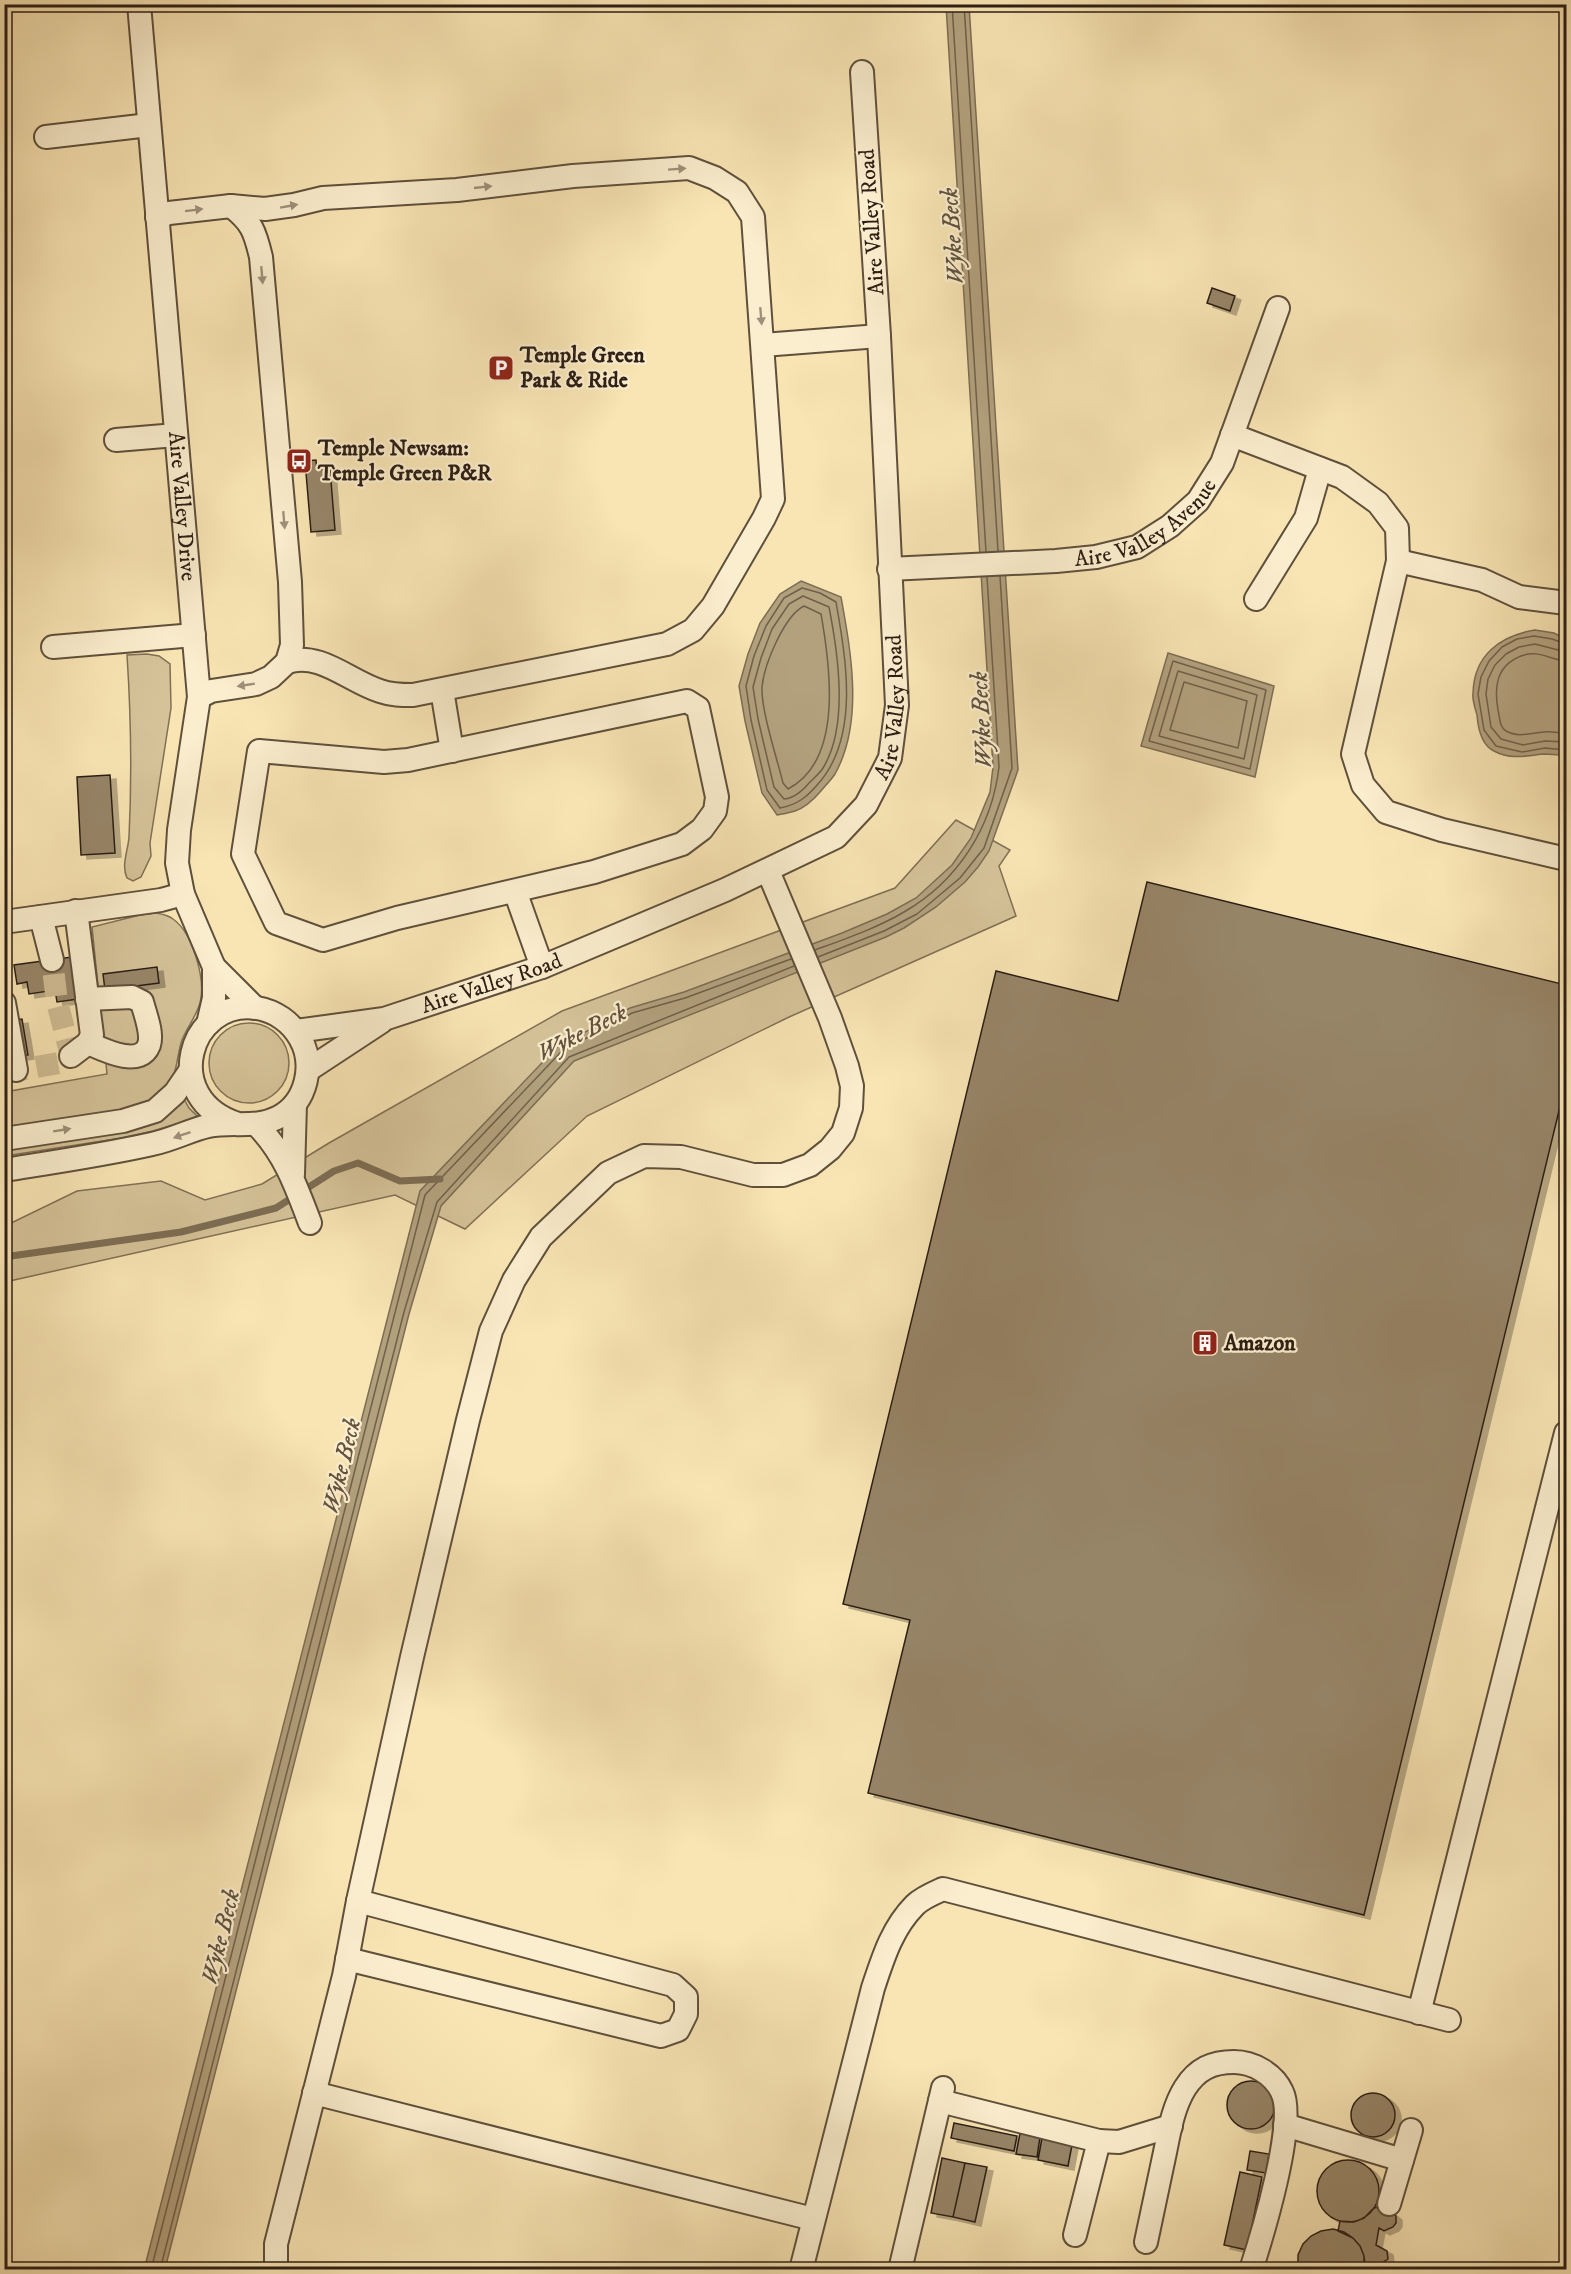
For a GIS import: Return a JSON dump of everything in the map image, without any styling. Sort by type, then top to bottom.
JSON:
[{"type":"street","name":"Aire Valley Drive","points":[[139,4],[199,697],[179,830],[177,863],[183,894],[214,967],[255,1008]]},
{"type":"street","name":"Aire Valley Road","points":[[296,1031],[384,1019],[542,967],[768,872],[836,837],[866,805],[891,758],[897,705],[879,336],[862,72]]},
{"type":"street","points":[[46,137],[149,125]]},
{"type":"street","points":[[157,217],[168,213],[231,206],[265,209],[323,198],[457,190],[573,176],[689,168],[715,178],[737,192],[753,217],[773,499],[713,606],[693,630],[667,644],[413,695],[394,695],[379,691],[315,661],[297,658],[287,662],[271,677],[256,684],[211,691],[199,697]]},
{"type":"street","points":[[231,206],[250,223],[261,257],[290,582],[292,638],[287,662]]},
{"type":"street","name":"Aire Valley Avenue","points":[[889,569],[1056,561],[1096,556],[1137,546],[1170,526],[1198,501],[1222,463],[1278,309]]},
{"type":"street","points":[[763,345],[879,336]]},
{"type":"street","points":[[116,440],[176,435]]},
{"type":"street","points":[[1232,435],[1342,477],[1378,503],[1397,528],[1398,561],[1353,754],[1363,785],[1386,812],[1442,830],[1566,858]]},
{"type":"street","points":[[1256,599],[1306,518],[1320,469]]},
{"type":"street","points":[[1398,561],[1482,580],[1519,597],[1566,603]]},
{"type":"street","points":[[53,647],[194,636]]},
{"type":"street","points":[[442,690],[452,751]]},
{"type":"street","points":[[687,701],[698,708],[717,797],[715,811],[702,829],[682,844],[594,872],[397,918],[323,940],[276,923],[243,854],[259,751],[384,762],[408,760],[452,751],[687,701]]},
{"type":"street","points":[[276,2270],[276,2244],[347,1959],[414,1646],[468,1420],[491,1331],[514,1280],[541,1237],[608,1173],[644,1156],[681,1157],[753,1175],[783,1175],[810,1165],[830,1149],[843,1133],[851,1108],[852,1086],[830,1018],[768,872]]},
{"type":"street","points":[[515,891],[542,967]]},
{"type":"street","points":[[4,922],[161,900],[183,894]]},
{"type":"street","points":[[76,911],[87,999],[92,1035],[79,1049],[119,1056],[135,1056],[144,1051],[149,1044],[149,1029],[142,1002],[132,997],[87,999]]},
{"type":"street","points":[[41,917],[52,960]]},
{"type":"street","name":"Aire Valley Drive","points":[[208,1024],[214,998],[214,967]]},
{"type":"street","points":[[4,1003],[16,1071]]},
{"type":"street","points":[[4,1170],[154,1143],[209,1126],[248,1125],[282,1116],[295,1104],[304,1088],[308,1070],[305,1050],[296,1031],[285,1019],[271,1011],[255,1008],[238,1008],[222,1014],[208,1024],[194,1046],[190,1071],[193,1086],[211,1111],[224,1120],[248,1125],[278,1148],[310,1223]]},
{"type":"street","name":"Aire Valley Road","points":[[308,1070],[384,1019]]},
{"type":"street","points":[[4,1139],[123,1121],[155,1111],[175,1093],[190,1071]]},
{"type":"street","points":[[293,1179],[295,1104]]},
{"type":"street","points":[[1419,2013],[1566,1433]]},
{"type":"street","points":[[801,2270],[873,1988],[887,1947],[916,1904],[943,1889],[1449,2020]]},
{"type":"street","points":[[347,1959],[661,2036],[678,2030],[687,2014],[686,1997],[673,1985],[358,1901]]},
{"type":"street","points":[[1146,2242],[1173,2112],[1193,2076],[1206,2067],[1220,2062],[1242,2062],[1259,2068],[1274,2079],[1279,2086],[1283,2093],[1285,2125],[1283,2146],[1251,2270]]},
{"type":"street","points":[[314,2093],[813,2219]]},
{"type":"street","points":[[900,2270],[942,2094],[1099,2142],[1119,2142],[1170,2126]]},
{"type":"street","points":[[1285,2125],[1402,2160]]},
{"type":"street","points":[[1389,2204],[1411,2130]]},
{"type":"street","points":[[1076,2235],[1099,2142]]},
{"type":"shaded area","points":[[127,655],[159,656],[170,664],[171,708],[150,843],[151,856],[141,877],[133,881],[127,878],[125,873],[131,791]]},
{"type":"shaded area","points":[[956,820],[1010,850],[999,866],[1016,916],[787,1018],[587,1116],[465,1229],[395,1195],[5,1282],[5,1226],[77,1191],[161,1181],[205,1200],[262,1184],[329,1143],[562,1011],[895,888]]},
{"type":"shaded area","points":[[156,913],[173,919],[186,935],[196,958],[201,982],[200,1003],[182,1040],[169,1086],[157,1096],[132,1109],[5,1129],[5,1092],[107,1074],[92,927]]},
{"type":"shaded area","points":[[241,1023],[257,1023],[271,1029],[283,1041],[289,1055],[289,1071],[283,1085],[271,1097],[257,1103],[241,1103],[227,1097],[215,1085],[209,1071],[209,1055],[215,1041],[227,1029]]},
{"type":"shaded area","points":[[183,1097],[198,1117],[122,1138],[5,1156],[5,1150]]},
{"type":"water","points":[[946,5],[969,5],[1018,770],[989,851],[965,882],[936,907],[886,937],[574,1061],[441,1206],[409,1314],[165,2269],[144,2270],[420,1191],[557,1047],[630,1008],[684,992],[842,933],[887,914],[916,898],[952,865],[971,838],[990,792],[993,767]]},
{"type":"water","points":[[801,581],[841,597],[853,687],[850,732],[835,774],[818,795],[795,811],[777,815],[762,793],[739,686],[760,623],[780,594]]},
{"type":"water","points":[[1535,630],[1554,633],[1566,639],[1566,756],[1500,754],[1486,745],[1479,731],[1473,701],[1478,668],[1491,650],[1500,643]]},
{"type":"water","points":[[1168,653],[1274,686],[1255,777],[1141,746]]},
{"type":"building","points":[[1212,288],[1235,296],[1230,311],[1207,303]]},
{"type":"building","points":[[316,460],[317,470],[330,469],[335,530],[311,532],[305,461]]},
{"type":"building","points":[[110,775],[115,853],[81,855],[77,777]]},
{"type":"building","name":"Amazon","points":[[1147,882],[1566,985],[1566,1082],[1364,1915],[868,1793],[910,1620],[843,1604],[996,971],[1118,1001]]},
{"type":"building","points":[[79,956],[85,998],[57,1002],[55,990],[29,994],[27,982],[17,984],[14,965]]},
{"type":"building","points":[[157,967],[159,983],[105,990],[103,974]]},
{"type":"building","points":[[22,1019],[28,1055],[4,1059],[4,1022]]},
{"type":"building","points":[[1246,2081],[1256,2081],[1271,2091],[1275,2105],[1274,2114],[1265,2125],[1256,2129],[1246,2129],[1231,2119],[1227,2110],[1227,2100],[1237,2085]]},
{"type":"building","points":[[1373,2093],[1388,2100],[1395,2115],[1388,2130],[1373,2137],[1358,2130],[1351,2115],[1358,2100]]},
{"type":"building","points":[[954,2123],[1017,2136],[1014,2151],[951,2138]]},
{"type":"building","points":[[1020,2133],[1040,2137],[1037,2157],[1016,2154]]},
{"type":"building","points":[[1042,2138],[1072,2145],[1068,2166],[1038,2160]]},
{"type":"building","points":[[1250,2151],[1269,2154],[1266,2173],[1247,2170]]},
{"type":"building","points":[[942,2158],[965,2163],[953,2217],[931,2213]]},
{"type":"building","points":[[1342,2160],[1354,2160],[1370,2169],[1377,2179],[1379,2191],[1377,2203],[1370,2213],[1354,2222],[1342,2222],[1331,2217],[1322,2208],[1317,2197],[1317,2185],[1322,2174],[1331,2165]]},
{"type":"building","points":[[965,2163],[987,2167],[975,2222],[953,2217]]},
{"type":"building","points":[[1240,2172],[1262,2177],[1247,2250],[1224,2245]]},
{"type":"building","points":[[1383,2206],[1396,2216],[1396,2223],[1384,2231],[1379,2228],[1376,2245],[1387,2251],[1388,2259],[1379,2265],[1378,2270],[1365,2267],[1360,2246],[1353,2238],[1338,2231],[1340,2221],[1354,2222],[1364,2218],[1374,2208]]},
{"type":"building","points":[[1333,2229],[1344,2232],[1360,2246],[1364,2256],[1364,2270],[1298,2270],[1298,2255],[1303,2244],[1311,2236],[1321,2231]]},
{"type":"waterway","points":[[4,1257],[181,1232],[276,1208],[334,1171],[358,1163],[400,1181],[440,1179]]},
{"type":"tunnel","points":[[4,1073],[64,1062],[71,1056],[57,1002],[52,960]]},
{"type":"place","name":"Temple Green Park & Ride","points":[[501,368]]},
{"type":"place","name":"Temple Newsam: Temple Green P&R","points":[[299,461]]},
{"type":"place","name":"Amazon","points":[[1205,1343]]},
{"type":"water label","name":"Wyke Beck","points":[[953,236]]},
{"type":"water label","name":"Wyke Beck","points":[[982,720]]},
{"type":"water label","name":"Wyke Beck","points":[[582,1033]]},
{"type":"water label","name":"Wyke Beck","points":[[342,1466]]},
{"type":"water label","name":"Wyke Beck","points":[[221,1937]]}]
